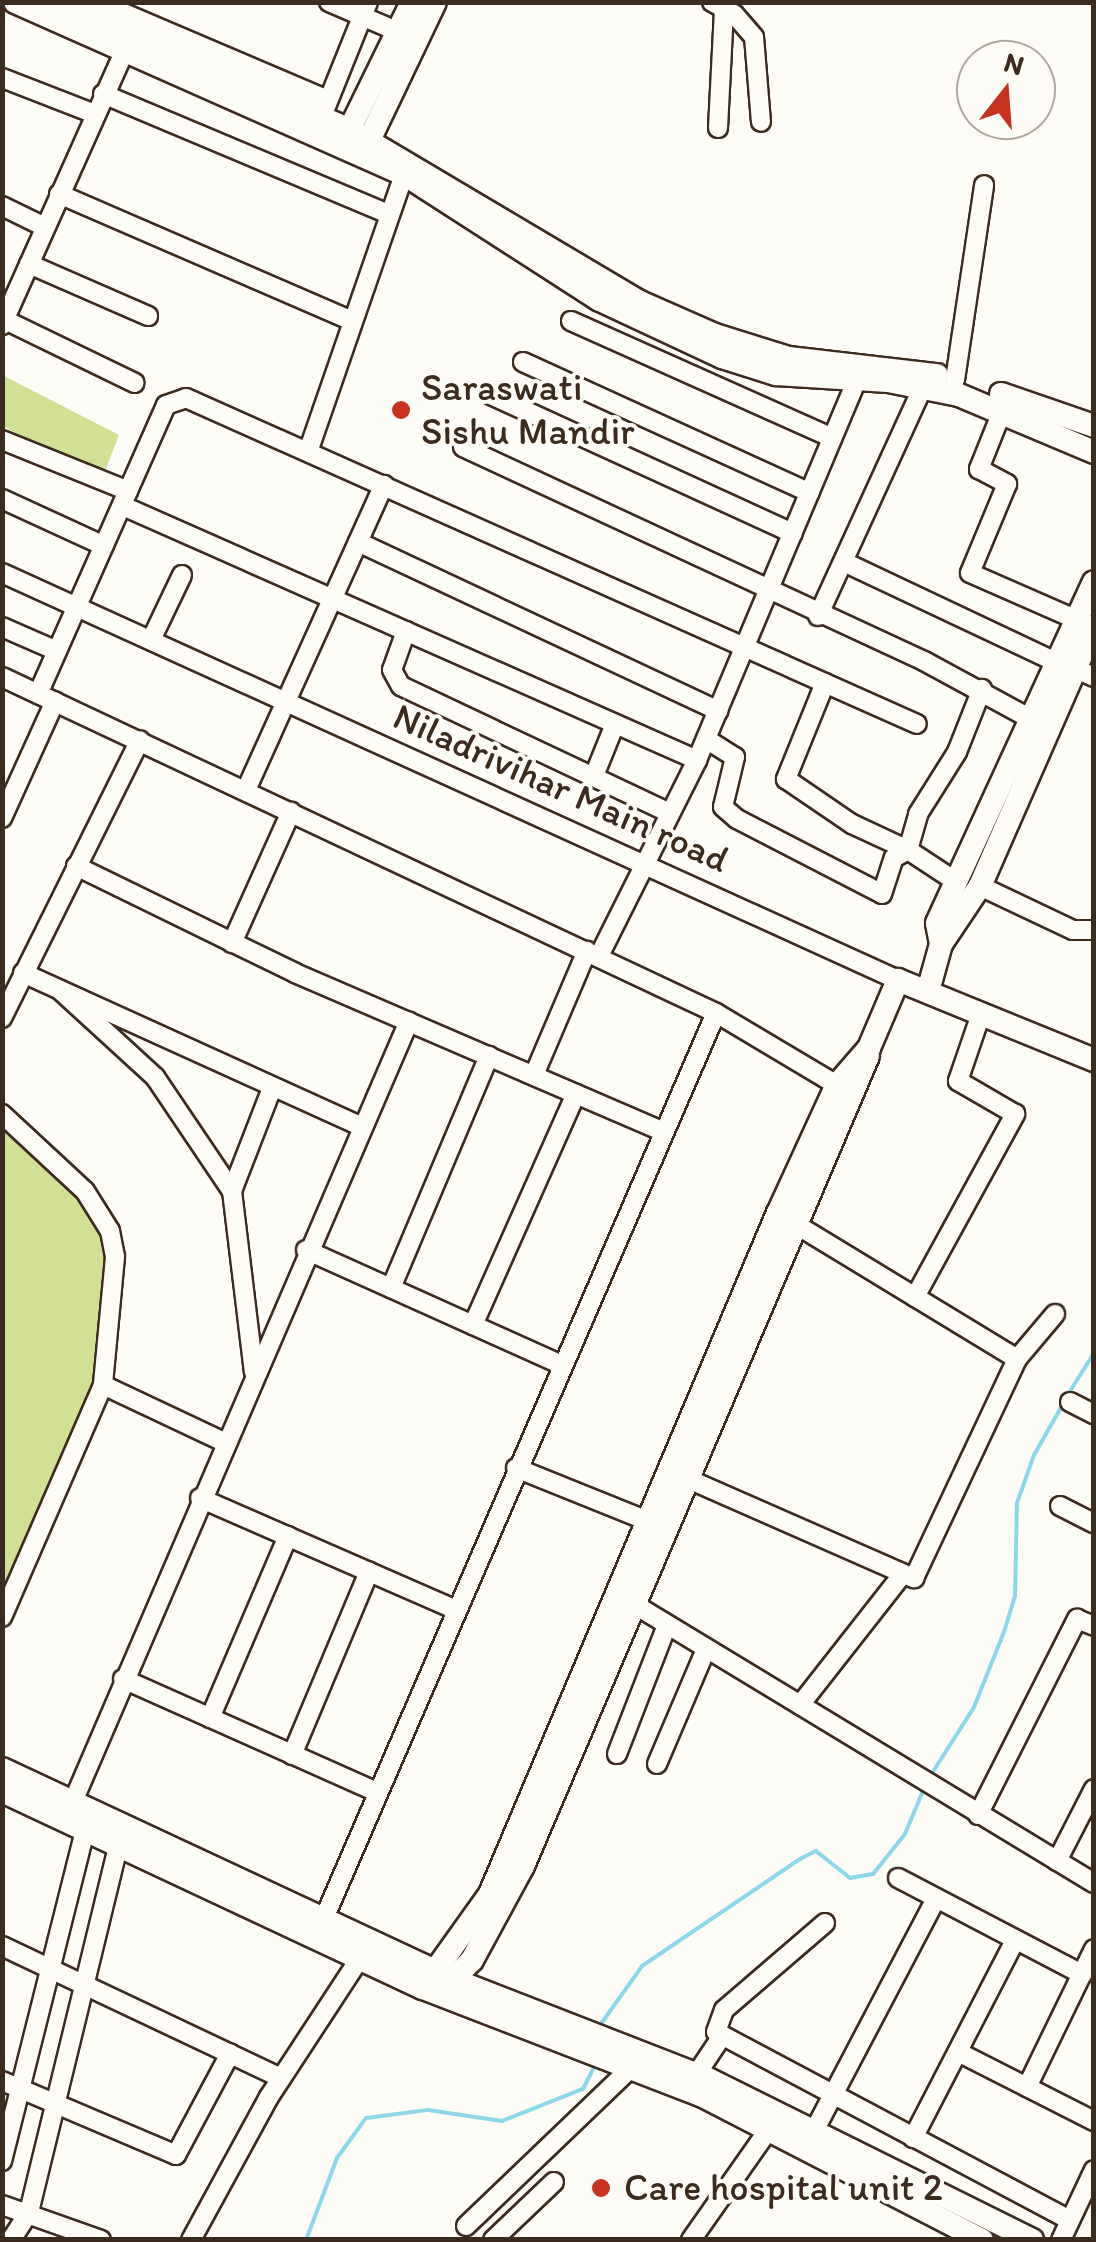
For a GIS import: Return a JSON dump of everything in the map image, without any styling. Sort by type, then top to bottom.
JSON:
[{"type":"street","points":[[15,2],[91,18],[125,50],[356,142],[640,302],[714,336],[789,358],[895,365],[955,380],[1094,426]]},
{"type":"street","points":[[329,2],[364,10],[399,32]]},
{"type":"street","points":[[356,142],[412,2]]},
{"type":"street","points":[[356,142],[434,2]]},
{"type":"street","points":[[57,3],[325,108],[356,142],[404,174],[598,299],[674,336],[776,374],[923,387],[1003,408],[1094,452]]},
{"type":"street","points":[[718,5],[754,37],[761,122]]},
{"type":"street","points":[[718,5],[718,128]]},
{"type":"street","points":[[325,108],[364,10]]},
{"type":"street","points":[[125,50],[4,322],[135,383]]},
{"type":"street","points":[[2,78],[95,114]]},
{"type":"street","points":[[103,94],[388,214]]},
{"type":"street","points":[[310,449],[350,320],[404,174]]},
{"type":"street","points":[[955,380],[984,186]]},
{"type":"street","points":[[60,194],[350,320]]},
{"type":"street","points":[[2,206],[45,227]]},
{"type":"street","points":[[2,272],[26,272],[148,316]]},
{"type":"street","points":[[572,321],[832,438]]},
{"type":"street","points":[[523,362],[810,493]]},
{"type":"street","points":[[534,1075],[593,953],[697,760],[857,380]]},
{"type":"street","points":[[818,616],[923,387]]},
{"type":"street","points":[[491,395],[794,533]]},
{"type":"street","points":[[2,818],[47,698],[57,652],[173,398],[310,449],[384,486],[918,724]]},
{"type":"street","points":[[1003,408],[978,469],[1007,484],[970,573],[1084,622]]},
{"type":"street","points":[[2,440],[332,599],[697,760]]},
{"type":"street","points":[[462,448],[982,689],[1029,718]]},
{"type":"street","points":[[246,790],[384,486]]},
{"type":"street","points":[[2,498],[104,546]]},
{"type":"street","points":[[358,542],[718,711]]},
{"type":"street","points":[[844,562],[1073,669]]},
{"type":"street","name":"Niladrivihar Main road","points":[[2,573],[898,980],[1094,1060]]},
{"type":"street","points":[[151,640],[182,575]]},
{"type":"street","points":[[928,990],[941,944],[980,886],[1073,669],[1094,582]]},
{"type":"street","points":[[2,627],[57,652]]},
{"type":"street","points":[[406,631],[392,670],[401,686],[670,813]]},
{"type":"street","points":[[941,944],[937,924],[1029,718],[1073,669]]},
{"type":"street","points":[[2,678],[593,953],[716,1013],[837,1085]]},
{"type":"street","points":[[825,683],[786,779],[852,824],[908,850],[955,881]]},
{"type":"street","points":[[706,739],[735,757],[723,807],[860,886],[882,894],[894,858],[908,850],[918,814],[957,752],[982,689]]},
{"type":"street","points":[[594,776],[615,724]]},
{"type":"street","points":[[2,1018],[140,740]]},
{"type":"street","points":[[232,943],[290,812]]},
{"type":"street","points":[[76,866],[232,943],[664,1132]]},
{"type":"street","points":[[980,886],[1073,930],[1094,930]]},
{"type":"street","points":[[23,973],[360,1126]]},
{"type":"street","points":[[788,1219],[848,1114],[869,1048],[898,980]]},
{"type":"street","points":[[60,990],[155,1077],[232,1191],[254,1373]]},
{"type":"street","points":[[319,1929],[374,1792],[716,1013]]},
{"type":"street","points":[[915,1297],[1016,1114],[958,1080],[981,1014]]},
{"type":"street","points":[[72,1804],[222,1441],[409,1021]]},
{"type":"street","points":[[437,1983],[490,1894],[626,1600],[788,1219],[837,1085],[869,1048]]},
{"type":"street","points":[[391,1288],[489,1056]]},
{"type":"street","points":[[232,1191],[272,1088]]},
{"type":"street","points":[[473,1325],[576,1094]]},
{"type":"street","points":[[2,1114],[63,1166],[110,1231],[115,1257],[103,1385],[2,1616]]},
{"type":"street","points":[[788,1219],[1017,1359]]},
{"type":"street","points":[[306,1250],[562,1364]]},
{"type":"street","points":[[680,1475],[901,1576],[922,1572],[1017,1359],[1056,1314]]},
{"type":"street","points":[[103,1385],[222,1441]]},
{"type":"street","points":[[1070,1402],[1094,1414]]},
{"type":"street","points":[[516,1468],[650,1522]]},
{"type":"street","points":[[626,1600],[650,1522],[680,1475]]},
{"type":"street","points":[[200,1498],[454,1609]]},
{"type":"street","points":[[1060,1506],[1094,1523]]},
{"type":"street","points":[[210,1718],[288,1536]]},
{"type":"street","points":[[292,1755],[369,1572]]},
{"type":"street","points":[[800,1705],[901,1576]]},
{"type":"street","points":[[626,1600],[917,1780],[1094,1883]]},
{"type":"street","points":[[970,1810],[1077,1619],[1094,1626]]},
{"type":"street","points":[[617,1754],[667,1626]]},
{"type":"street","points":[[657,1764],[706,1649]]},
{"type":"street","points":[[123,1679],[374,1792]]},
{"type":"street","points":[[2,1770],[72,1804],[134,1848]]},
{"type":"street","points":[[1058,1861],[1094,1790]]},
{"type":"street","points":[[2,1791],[85,1831],[134,1848],[437,1983],[621,2060],[692,2082],[813,2133],[1032,2240]]},
{"type":"street","points":[[2,2160],[54,1971],[85,1831]]},
{"type":"street","points":[[10,2240],[29,2212],[82,1985],[134,1848]]},
{"type":"street","points":[[898,1878],[1082,1974]]},
{"type":"street","points":[[813,2133],[936,1899]]},
{"type":"street","points":[[692,2082],[722,2036],[718,2016],[825,1923]]},
{"type":"street","points":[[319,1929],[360,1958],[437,1983]]},
{"type":"street","points":[[913,2138],[1015,1940]]},
{"type":"street","points":[[2,1946],[280,2078]]},
{"type":"street","points":[[1027,2088],[1094,1949]]},
{"type":"street","points":[[191,2240],[280,2078],[360,1958]]},
{"type":"street","points":[[722,2036],[1069,2220]]},
{"type":"street","points":[[958,2052],[1094,2121]]},
{"type":"street","points":[[2,2081],[176,2155],[230,2054]]},
{"type":"street","points":[[466,2226],[621,2060]]},
{"type":"street","points":[[692,2082],[767,2132],[982,2240]]},
{"type":"street","points":[[691,2240],[767,2132]]},
{"type":"street","points":[[1060,2240],[1094,2170]]},
{"type":"street","points":[[493,2240],[554,2182]]},
{"type":"street","points":[[2,2205],[29,2212],[65,2232],[101,2240]]},
{"type":"green space","points":[[2,375],[119,435],[102,479],[3,426]]},
{"type":"green space","points":[[3,1121],[56,1168],[91,1213],[108,1256],[92,1394],[3,1591]]},
{"type":"waterway","points":[[1067,1396],[1094,1353]]},
{"type":"waterway","points":[[929,1778],[974,1707],[1004,1632],[1015,1596],[1017,1503],[1034,1455],[1063,1404]]},
{"type":"waterway","points":[[598,2028],[642,1966],[800,1859],[816,1851],[850,1878],[873,1874],[905,1834],[925,1786]]},
{"type":"waterway","points":[[306,2240],[337,2158],[366,2118],[428,2110],[502,2121],[583,2089],[597,2062]]},
{"type":"place","name":"Saraswati Sishu Mandir","points":[[401,410]]},
{"type":"place","name":"Care hospital unit 2","points":[[601,2188]]}]
